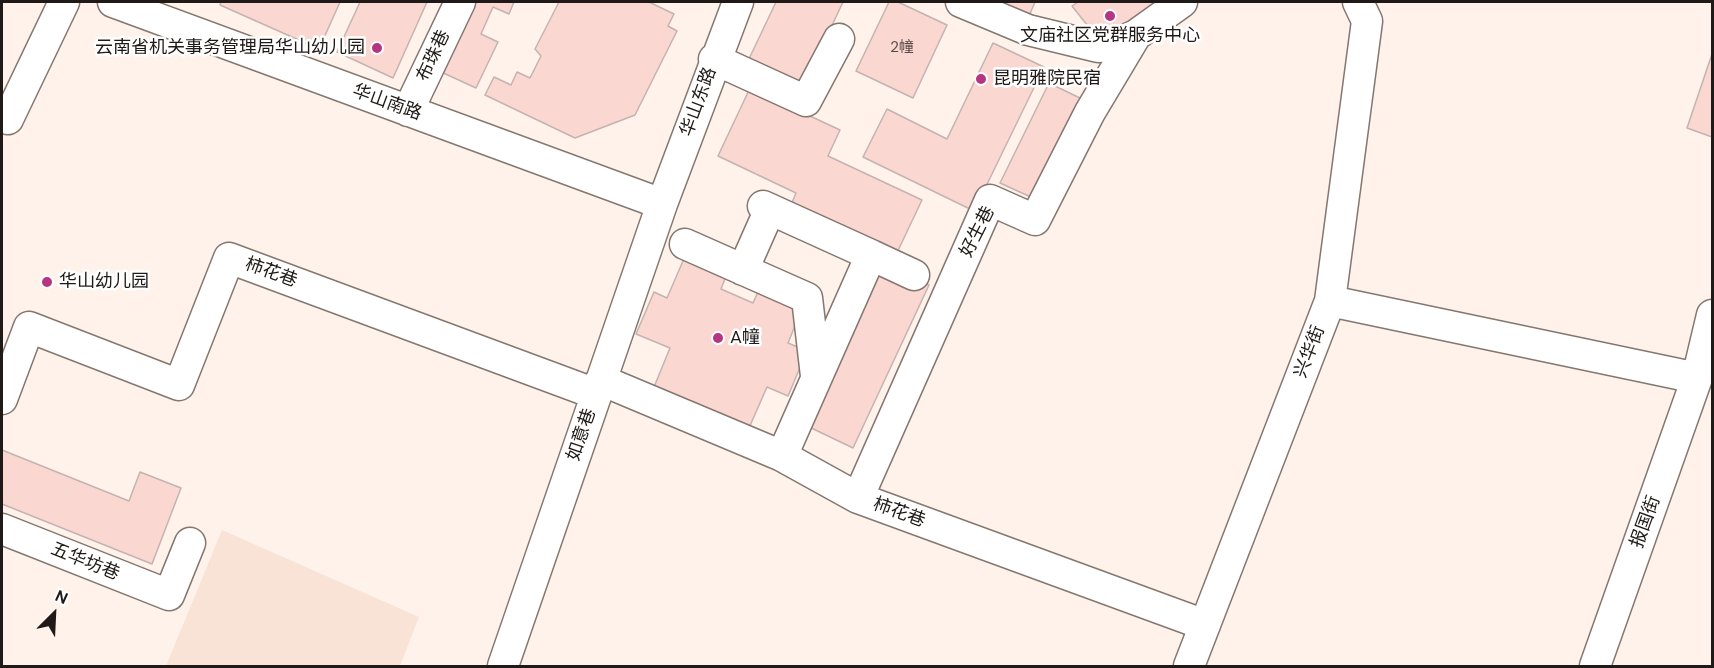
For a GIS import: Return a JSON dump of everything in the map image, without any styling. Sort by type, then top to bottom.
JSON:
[{"type":"street","points":[[2,116],[8,119],[64,2]]},
{"type":"street","name":"华山南路","points":[[113,2],[662,204]]},
{"type":"street","name":"布珠巷","points":[[408,111],[460,2]]},
{"type":"street","name":"华山东路","points":[[662,204],[735,2]]},
{"type":"street","points":[[961,2],[1028,30],[1098,47],[1111,46],[1136,35],[1182,2]]},
{"type":"street","name":"兴华街","points":[[1189,666],[1330,301],[1363,11]]},
{"type":"street","name":"好生巷","points":[[858,498],[990,200],[1035,220],[1090,112],[1136,35]]},
{"type":"street","points":[[714,59],[806,101],[839,39]]},
{"type":"street","name":"如意巷","points":[[503,666],[662,204]]},
{"type":"street","points":[[743,270],[767,208],[914,275]]},
{"type":"street","points":[[685,244],[807,298],[816,379]]},
{"type":"street","points":[[782,456],[871,255]]},
{"type":"street","name":"柿花巷","points":[[2,399],[29,327],[179,385],[230,258],[599,387],[782,456],[858,498],[1205,625]]},
{"type":"street","points":[[1330,301],[1697,378]]},
{"type":"street","name":"报国街","points":[[1594,666],[1697,378],[1713,315]]},
{"type":"street","name":"五华坊巷","points":[[2,529],[169,595],[190,543]]},
{"type":"shaded area","points":[[222,530],[419,617],[400,666],[166,666]]},
{"type":"building","points":[[221,2],[340,2],[319,49],[220,5]]},
{"type":"building","points":[[360,2],[427,2],[393,78],[337,52]]},
{"type":"building","points":[[471,2],[514,2],[509,14],[493,7],[481,34],[498,42],[476,88],[439,71]]},
{"type":"building","points":[[559,2],[649,2],[674,14],[668,26],[677,31],[635,115],[575,138],[485,95],[494,77],[511,85],[517,72],[530,78],[541,56],[535,49]]},
{"type":"building","points":[[776,2],[843,2],[803,87],[748,61]]},
{"type":"building","points":[[889,2],[898,2],[947,25],[913,98],[856,71]]},
{"type":"building","points":[[995,2],[1035,2],[1029,16]]},
{"type":"building","name":"文庙社区党群服务中心","points":[[1078,2],[1152,2],[1155,4],[1113,37],[1105,27],[1095,35],[1072,6]]},
{"type":"building","points":[[993,43],[1044,67],[974,211],[863,157],[887,109],[947,139]]},
{"type":"building","points":[[1712,54],[1712,137],[1687,128]]},
{"type":"building","points":[[1049,83],[1082,99],[1033,198],[1000,183]]},
{"type":"building","points":[[750,88],[840,130],[828,156],[922,200],[894,259],[789,210],[796,193],[718,156]]},
{"type":"building","name":"A幢","points":[[686,254],[728,271],[721,289],[753,303],[762,283],[805,301],[788,343],[807,351],[788,396],[767,387],[749,428],[654,387],[670,348],[636,334],[654,292],[667,298]]},
{"type":"building","points":[[878,262],[929,285],[853,448],[803,424]]},
{"type":"building","points":[[2,450],[129,501],[140,472],[181,488],[152,564],[2,504]]},
{"type":"place","name":"文庙社区党群服务中心","points":[[1110,16]]},
{"type":"place","name":"云南省机关事务管理局华山幼儿园","points":[[377,48]]},
{"type":"place","name":"昆明雅院民宿","points":[[981,79]]},
{"type":"place","name":"华山幼儿园","points":[[47,282]]},
{"type":"place","name":"A幢","points":[[718,338]]}]
